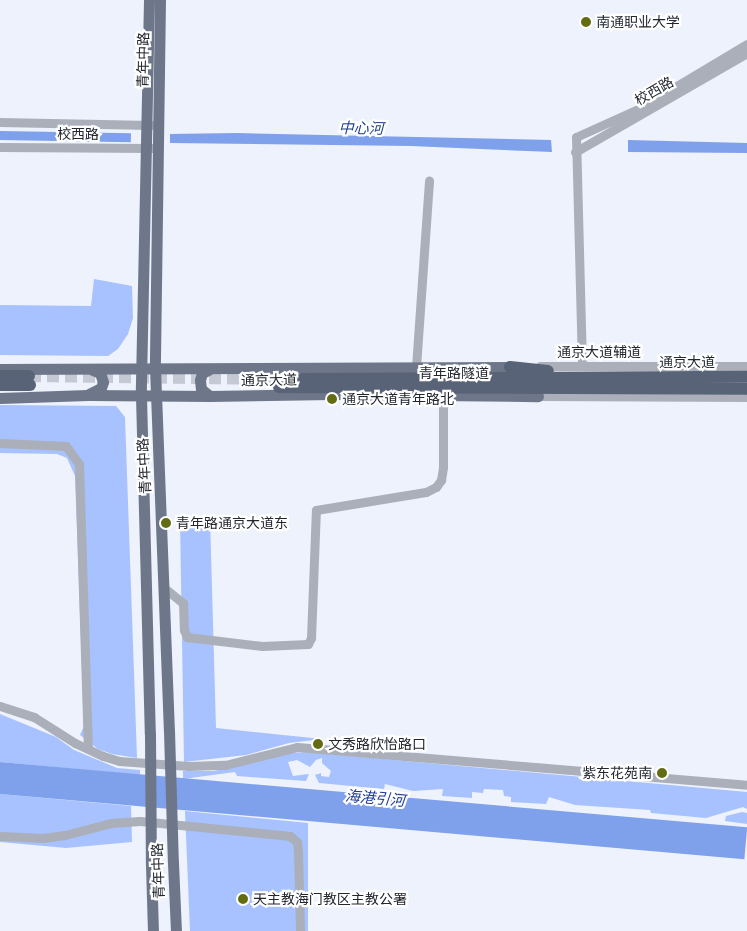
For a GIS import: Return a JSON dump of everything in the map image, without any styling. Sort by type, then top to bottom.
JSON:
[{"type":"highway","points":[[510,367],[629,383]]},
{"type":"highway","points":[[0,376],[30,380],[0,385]]},
{"type":"highway","name":"通京大道","points":[[629,383],[747,377]]},
{"type":"highway","name":"青年路隧道","points":[[279,383],[629,383]]},
{"type":"highway","points":[[538,396],[629,383]]},
{"type":"highway","name":"通京大道","points":[[629,383],[747,389]]},
{"type":"main road","name":"青年中路","points":[[149,0],[155,368],[176,931]]},
{"type":"main road","name":"青年中路","points":[[151,125],[160,0]]},
{"type":"main road","name":"青年中路","points":[[151,148],[141,396],[153,931]]},
{"type":"main road","name":"通京大道","points":[[0,369],[93,370],[155,368],[208,370],[510,367]]},
{"type":"main road","points":[[88,395],[101,388],[103,382],[100,373],[93,370]]},
{"type":"main road","points":[[208,370],[202,373],[200,380],[201,389],[210,396]]},
{"type":"main road","name":"通京大道","points":[[0,398],[88,395],[210,396],[331,394],[538,396]]},
{"type":"street","name":"校西路","points":[[575,152],[576,136],[638,109],[747,44]]},
{"type":"street","name":"校西路","points":[[575,152],[747,53]]},
{"type":"street","name":"校西路","points":[[0,122],[151,125]]},
{"type":"street","name":"校西路","points":[[0,147],[151,148]]},
{"type":"street","points":[[575,152],[582,365]]},
{"type":"street","points":[[416,367],[429,180]]},
{"type":"street","name":"通京大道辅道","points":[[510,367],[582,365],[747,366]]},
{"type":"street","points":[[163,587],[183,603],[184,630],[187,637],[262,646],[308,644],[311,638],[316,510],[426,492],[436,487],[441,480],[443,467],[442,395]]},
{"type":"street","points":[[538,396],[747,397]]},
{"type":"street","points":[[0,443],[66,446],[79,464],[88,748]]},
{"type":"street","points":[[0,706],[34,717],[88,748],[119,761],[189,766],[226,765],[297,746],[747,785]]},
{"type":"street","points":[[0,836],[43,838],[65,835],[111,823],[140,821],[290,836],[297,842],[300,931]]},
{"type":"shaded area","points":[[94,279],[132,286],[133,318],[128,334],[118,349],[108,356],[0,355],[0,305],[91,306]]},
{"type":"shaded area","points":[[0,405],[116,406],[125,417],[137,758],[112,754],[98,749],[80,735],[84,726],[75,476],[67,458],[57,454],[0,453]]},
{"type":"shaded area","points":[[210,518],[216,728],[322,739],[289,743],[246,755],[184,762],[180,519]]},
{"type":"shaded area","points":[[0,714],[56,737],[74,750],[117,768],[140,770],[140,775],[0,762]]},
{"type":"shaded area","points":[[306,752],[747,792],[747,809],[743,807],[706,818],[651,813],[650,810],[575,805],[549,797],[546,804],[511,802],[511,797],[504,796],[503,790],[484,789],[483,793],[472,792],[472,798],[442,796],[443,789],[413,791],[385,784],[384,789],[319,783],[315,775],[321,773],[321,776],[329,777],[331,771],[322,763],[322,758],[316,760],[310,767],[297,760],[288,762],[293,776],[309,774],[306,781],[237,776],[235,772],[183,779],[183,771],[214,771],[280,754]]},
{"type":"shaded area","points":[[0,794],[131,806],[132,842],[66,848],[0,842]]},
{"type":"shaded area","points":[[185,811],[308,823],[308,931],[190,931]]},
{"type":"shaded area","points":[[742,812],[747,813],[747,824],[725,821],[726,816]]},
{"type":"water","points":[[0,131],[131,133],[131,142],[0,140]]},
{"type":"water","points":[[237,133],[551,140],[552,152],[411,146],[170,143],[170,134]]},
{"type":"water","points":[[628,140],[747,143],[747,153],[628,152]]},
{"type":"water","name":"海港引河","points":[[0,762],[747,827],[744,859],[0,794]]},
{"type":"tunnel","points":[[29,376],[280,379]]},
{"type":"place","name":"南通职业大学","points":[[586,22]]},
{"type":"place","name":"通京大道青年路北","points":[[332,399]]},
{"type":"place","name":"青年路通京大道东","points":[[166,523]]},
{"type":"place","name":"文秀路欣怡路口","points":[[318,744]]},
{"type":"place","name":"紫东花苑南","points":[[662,773]]},
{"type":"place","name":"天主教海门教区主教公署","points":[[243,899]]},
{"type":"water label","name":"中心河","points":[[361,128]]}]
